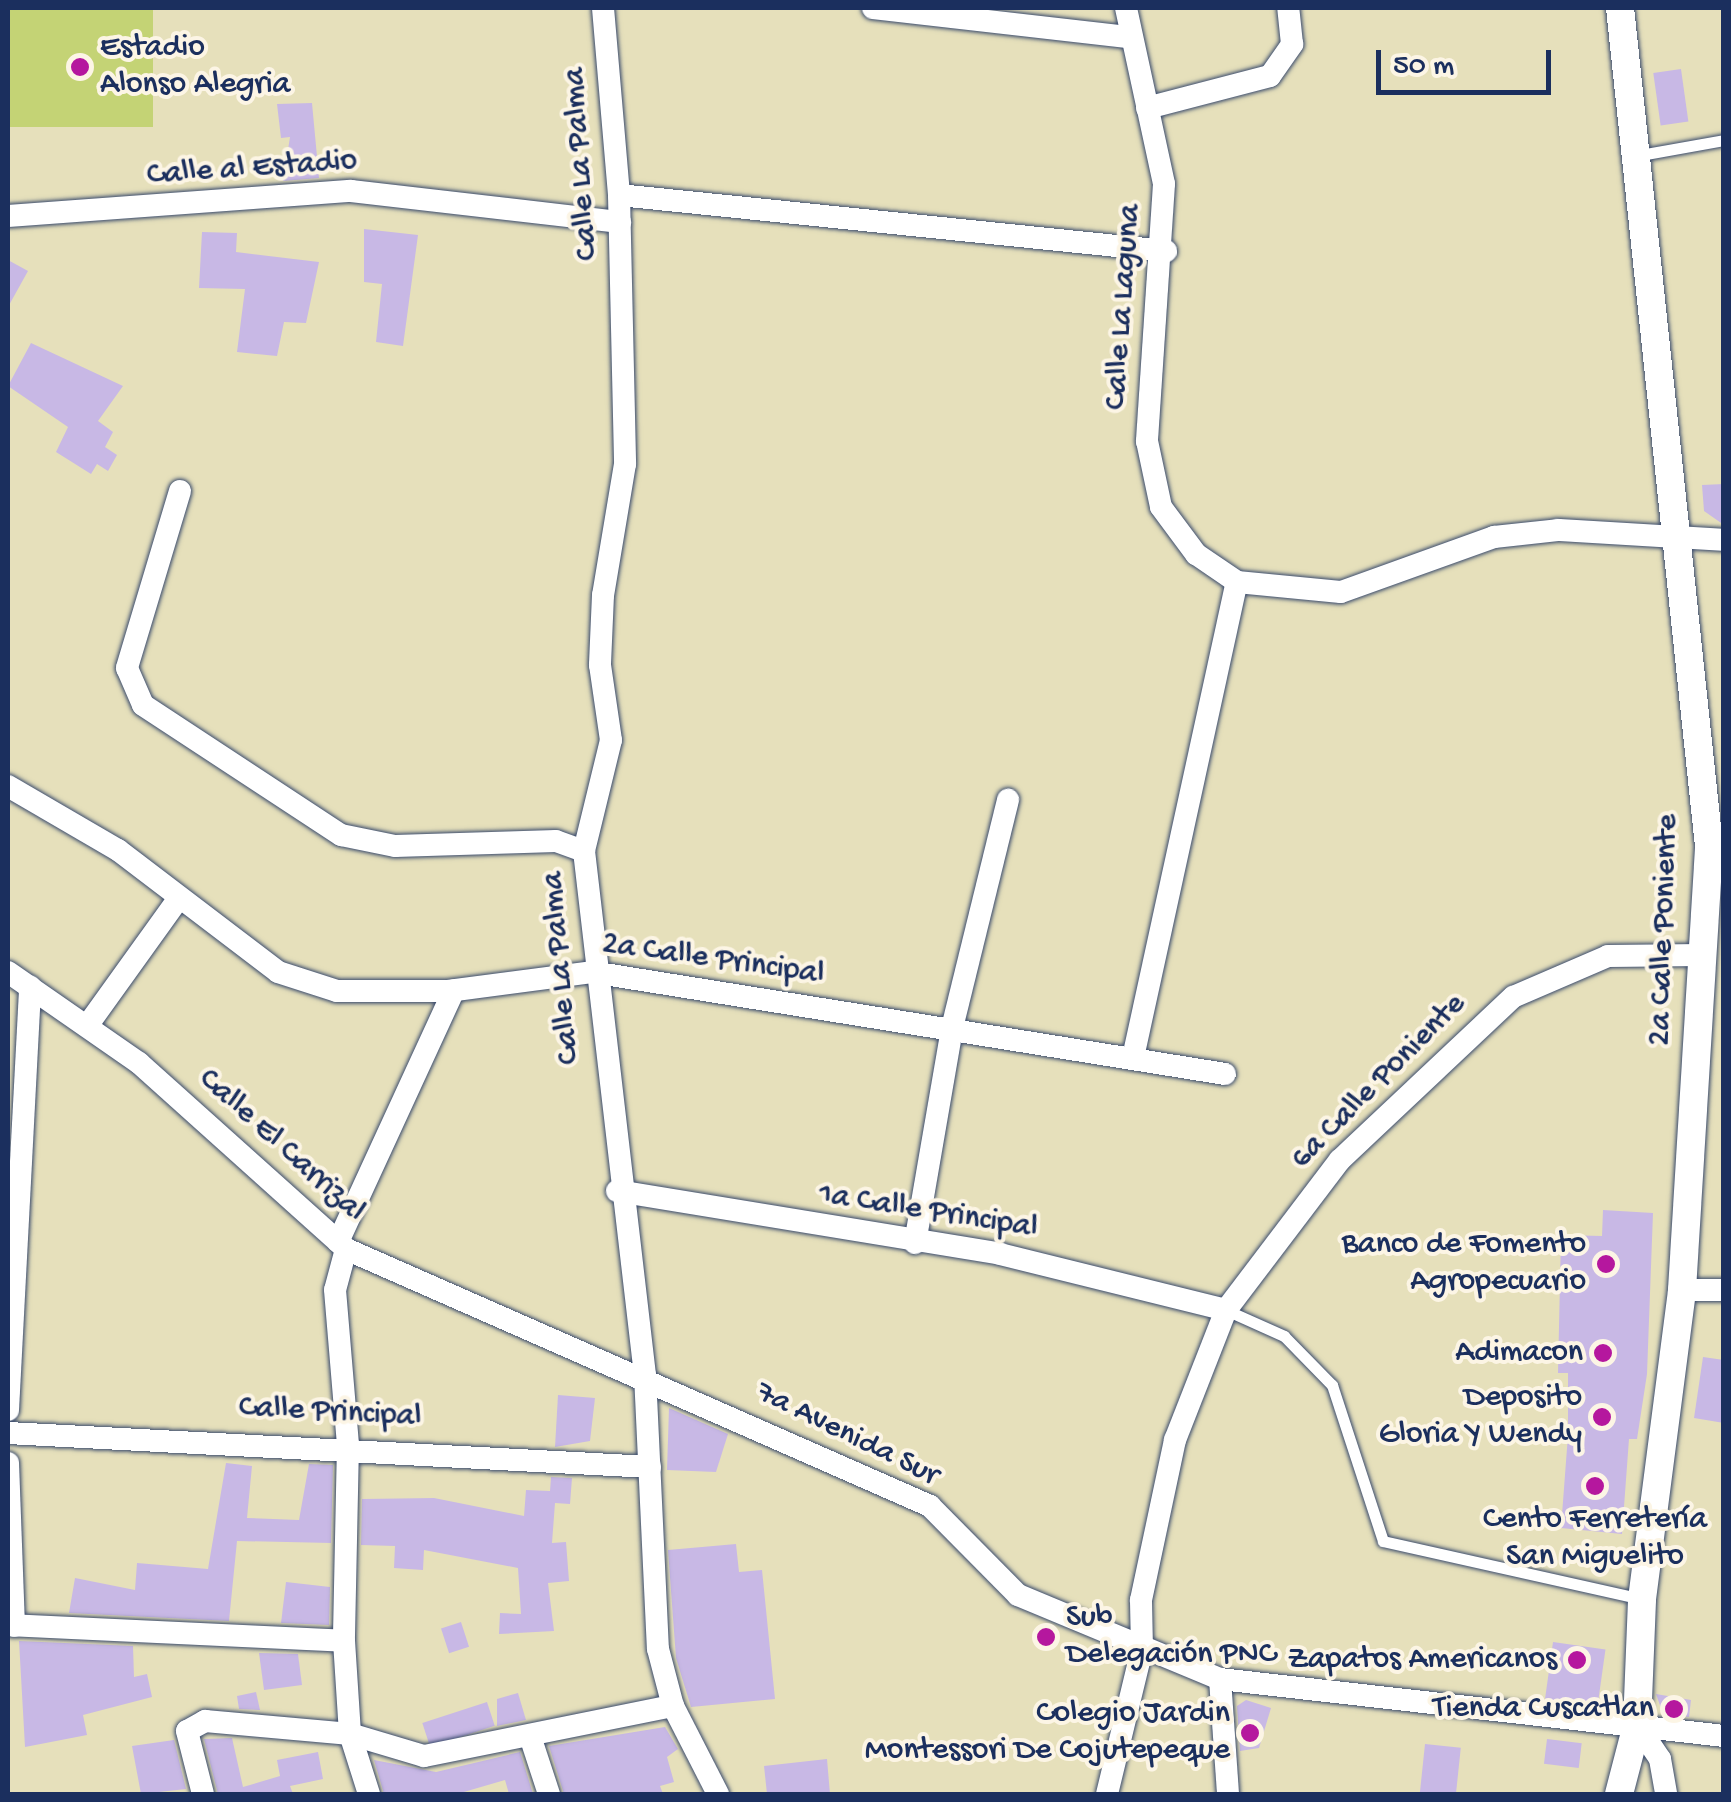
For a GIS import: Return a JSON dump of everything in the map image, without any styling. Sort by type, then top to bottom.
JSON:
[{"type":"street","name":"Calle La Palma","points":[[603,8],[620,195],[624,464],[600,665],[611,740],[584,852],[592,972],[617,1190],[645,1375],[658,1649],[674,1706],[718,1794]]},
{"type":"street","points":[[873,8],[1128,37]]},
{"type":"street","name":"Calle La Laguna","points":[[1126,8],[1128,37],[1164,184],[1166,251],[1150,458],[1161,507],[1196,554],[1237,582]]},
{"type":"street","points":[[1146,108],[1270,76],[1292,44],[1288,8]]},
{"type":"street","name":"2a Calle Poniente","points":[[1619,1794],[1637,1725],[1642,1599],[1682,1290],[1702,955],[1716,846],[1640,155],[1620,8]]},
{"type":"street","name":"Calle al Estadio","points":[[8,216],[351,190],[620,222]]},
{"type":"street","points":[[620,195],[1166,251]]},
{"type":"street","points":[[180,491],[128,668],[143,705],[341,835],[395,846],[556,841],[584,852]]},
{"type":"street","points":[[1134,1052],[1237,582],[1341,592],[1494,537],[1558,530],[1724,540]]},
{"type":"street","name":"2a Calle Principal","points":[[8,786],[293,976],[337,991],[454,990],[592,972],[1134,1052],[1226,1074]]},
{"type":"street","points":[[915,1242],[953,1024],[1008,800]]},
{"type":"street","points":[[87,1026],[179,898]]},
{"type":"street","name":"6a Calle Poniente","points":[[1107,1794],[1142,1649],[1141,1600],[1175,1440],[1226,1310],[1340,1160],[1513,997],[1608,956],[1702,955]]},
{"type":"street","name":"Calle El Carrizal","points":[[8,972],[87,1026],[342,1246],[645,1375]]},
{"type":"street","points":[[8,1410],[30,986]]},
{"type":"street","points":[[369,1794],[350,1734],[344,1641],[348,1444],[335,1290],[342,1246],[454,990]]},
{"type":"street","name":"1a Calle Principal","points":[[617,1190],[1156,1285],[1226,1310]]},
{"type":"street","points":[[1682,1290],[1724,1290]]},
{"type":"street","name":"7a Avenida Sur","points":[[645,1375],[930,1506],[1018,1595],[1220,1680],[1724,1736]]},
{"type":"street","name":"Calle Principal","points":[[8,1433],[348,1444],[650,1466]]},
{"type":"street","points":[[8,1463],[11,1625],[344,1641]]},
{"type":"street","points":[[1220,1680],[1228,1794]]},
{"type":"street","points":[[204,1794],[187,1732],[205,1721],[350,1734],[424,1756],[674,1706]]},
{"type":"street","points":[[1637,1725],[1660,1759],[1666,1794]]},
{"type":"street","points":[[530,1736],[549,1794]]},
{"type":"lane","points":[[1640,155],[1724,140]]},
{"type":"lane","points":[[1226,1310],[1284,1336],[1332,1385],[1383,1541],[1642,1599]]},
{"type":"green space","name":"Estadio Alonso Alegria","points":[[8,8],[153,8],[153,127],[8,127]]},
{"type":"building","points":[[1681,69],[1688,121],[1661,125],[1653,73]]},
{"type":"building","points":[[312,103],[319,178],[283,181],[290,137],[281,138],[277,104]]},
{"type":"building","points":[[364,229],[418,235],[403,346],[376,342],[382,284],[364,282]]},
{"type":"building","points":[[202,232],[237,233],[236,252],[319,262],[306,323],[284,322],[277,356],[237,352],[245,289],[199,288]]},
{"type":"building","points":[[8,260],[28,271],[8,307]]},
{"type":"building","points":[[31,343],[123,386],[98,421],[113,432],[105,447],[117,455],[108,471],[97,464],[91,474],[56,452],[68,427],[8,386]]},
{"type":"building","points":[[1724,484],[1724,525],[1704,511],[1702,485]]},
{"type":"building","points":[[1603,1210],[1653,1213],[1647,1374],[1637,1439],[1629,1439],[1622,1534],[1561,1528],[1568,1373],[1558,1373],[1561,1235],[1602,1236]]},
{"type":"building","points":[[1703,1357],[1724,1360],[1724,1423],[1694,1418]]},
{"type":"building","points":[[558,1395],[595,1398],[590,1441],[555,1447]]},
{"type":"building","points":[[669,1408],[728,1434],[716,1472],[667,1470]]},
{"type":"building","points":[[226,1463],[252,1466],[247,1518],[299,1520],[309,1464],[333,1465],[331,1543],[237,1541],[229,1621],[69,1613],[75,1578],[135,1590],[137,1563],[208,1569]]},
{"type":"building","points":[[551,1477],[572,1478],[570,1504],[555,1503],[552,1543],[566,1542],[569,1581],[548,1583],[554,1631],[499,1634],[500,1613],[521,1614],[518,1568],[424,1550],[423,1570],[394,1568],[395,1546],[361,1545],[362,1499],[434,1498],[524,1516],[526,1490],[550,1491]]},
{"type":"building","points":[[736,1544],[739,1572],[762,1570],[775,1699],[691,1707],[676,1658],[668,1550]]},
{"type":"building","points":[[286,1582],[330,1587],[329,1625],[281,1623]]},
{"type":"building","points":[[461,1622],[469,1647],[449,1653],[441,1628]]},
{"type":"building","points":[[19,1641],[133,1646],[134,1677],[147,1674],[152,1697],[83,1715],[87,1735],[25,1747]]},
{"type":"building","points":[[1553,1642],[1605,1649],[1597,1709],[1545,1701]]},
{"type":"building","points":[[259,1653],[298,1654],[302,1685],[264,1690]]},
{"type":"building","points":[[256,1692],[260,1710],[239,1709],[237,1696]]},
{"type":"building","points":[[518,1693],[526,1720],[497,1726],[497,1699]]},
{"type":"building","name":"Tienda Cuscatlan","points":[[1656,1694],[1691,1700],[1689,1717],[1663,1714]]},
{"type":"building","name":"Colegio Jardin Montessori De Cojutepeque","points":[[1246,1700],[1271,1708],[1259,1748],[1240,1751],[1237,1706]]},
{"type":"building","points":[[487,1702],[495,1726],[430,1747],[422,1723]]},
{"type":"building","points":[[665,1727],[678,1749],[667,1757],[674,1782],[660,1786],[663,1794],[564,1794],[549,1746]]},
{"type":"building","points":[[232,1738],[243,1787],[280,1776],[277,1760],[318,1752],[323,1779],[290,1786],[293,1794],[218,1794],[204,1739]]},
{"type":"building","points":[[1547,1739],[1582,1743],[1579,1768],[1544,1764]]},
{"type":"building","points":[[174,1740],[186,1789],[141,1794],[132,1746]]},
{"type":"building","points":[[1425,1744],[1461,1748],[1456,1794],[1420,1794]]},
{"type":"building","points":[[520,1752],[533,1794],[509,1794],[505,1780],[457,1794],[384,1794],[374,1760],[436,1772]]},
{"type":"building","points":[[827,1759],[830,1794],[767,1794],[764,1766]]},
{"type":"place","name":"Estadio Alonso Alegria","points":[[80,67]]},
{"type":"place","name":"Banco de Fomento Agropecuario","points":[[1606,1264]]},
{"type":"place","name":"Adimacon","points":[[1603,1353]]},
{"type":"place","name":"Deposito Gloria Y Wendy","points":[[1602,1417]]},
{"type":"place","name":"Cento Ferretería San Miguelito","points":[[1595,1486]]},
{"type":"place","name":"Sub Delegación PNC","points":[[1046,1637]]},
{"type":"place","name":"Zapatos Americanos","points":[[1577,1660]]},
{"type":"place","name":"Tienda Cuscatlan","points":[[1674,1709]]},
{"type":"place","name":"Colegio Jardin Montessori De Cojutepeque","points":[[1250,1733]]}]
